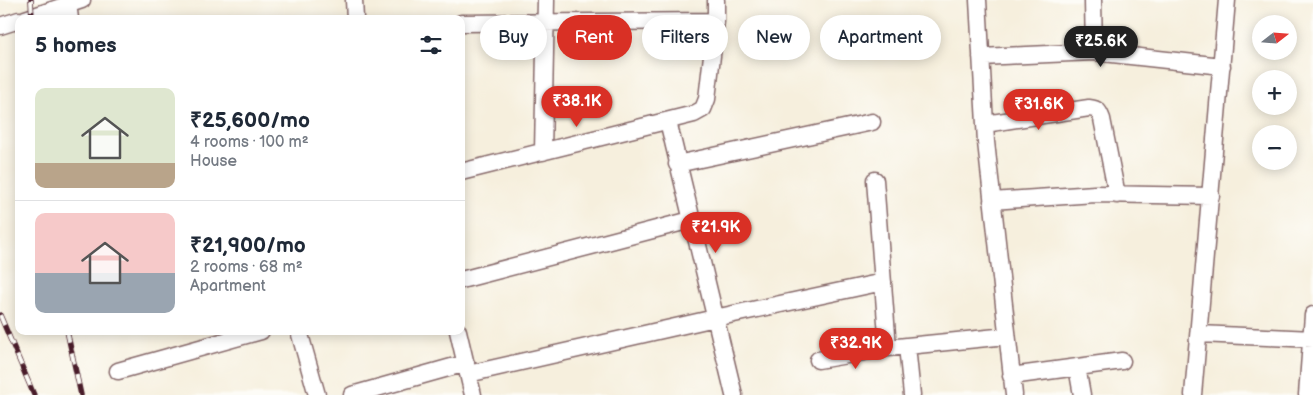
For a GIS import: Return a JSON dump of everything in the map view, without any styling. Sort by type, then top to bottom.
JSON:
[{"type":"street","points":[[354,0],[355,15]]},
{"type":"street","points":[[546,0],[546,15]]},
{"type":"street","points":[[716,0],[716,15]]},
{"type":"street","points":[[978,0],[985,124],[992,201],[1014,395]]},
{"type":"street","points":[[1093,0],[1094,52]]},
{"type":"street","points":[[1194,395],[1227,0]]},
{"type":"street","points":[[41,15],[73,7]]},
{"type":"street","points":[[0,26],[15,21]]},
{"type":"street","points":[[547,22],[642,21]]},
{"type":"street","points":[[465,23],[480,23]]},
{"type":"street","points":[[981,57],[1094,52],[1222,66]]},
{"type":"street","points":[[543,152],[545,60]]},
{"type":"street","points":[[465,171],[694,114],[702,109],[707,100],[712,60]]},
{"type":"street","points":[[985,124],[1089,108],[1096,109],[1100,112],[1102,119],[1116,195]]},
{"type":"street","points":[[668,121],[734,395]]},
{"type":"street","points":[[678,164],[872,122]]},
{"type":"street","points":[[875,180],[888,348]]},
{"type":"street","points":[[992,201],[1095,194],[1211,196]]},
{"type":"street","points":[[465,279],[691,220]]},
{"type":"street","points":[[352,395],[883,282]]},
{"type":"street","points":[[1307,395],[1313,315]]},
{"type":"street","points":[[1199,334],[1312,339]]},
{"type":"street","points":[[118,371],[247,335]]},
{"type":"street","points":[[300,335],[317,395]]},
{"type":"street","points":[[459,335],[473,395]]},
{"type":"street","points":[[818,360],[888,348],[1007,336]]},
{"type":"street","points":[[907,346],[912,395]]},
{"type":"street","points":[[1011,376],[1122,361]]},
{"type":"street","points":[[1077,367],[1082,395]]},
{"type":"railway","points":[[31,0],[32,15]]},
{"type":"railway","points":[[0,315],[34,395]]},
{"type":"railway","points":[[68,335],[81,395]]}]
